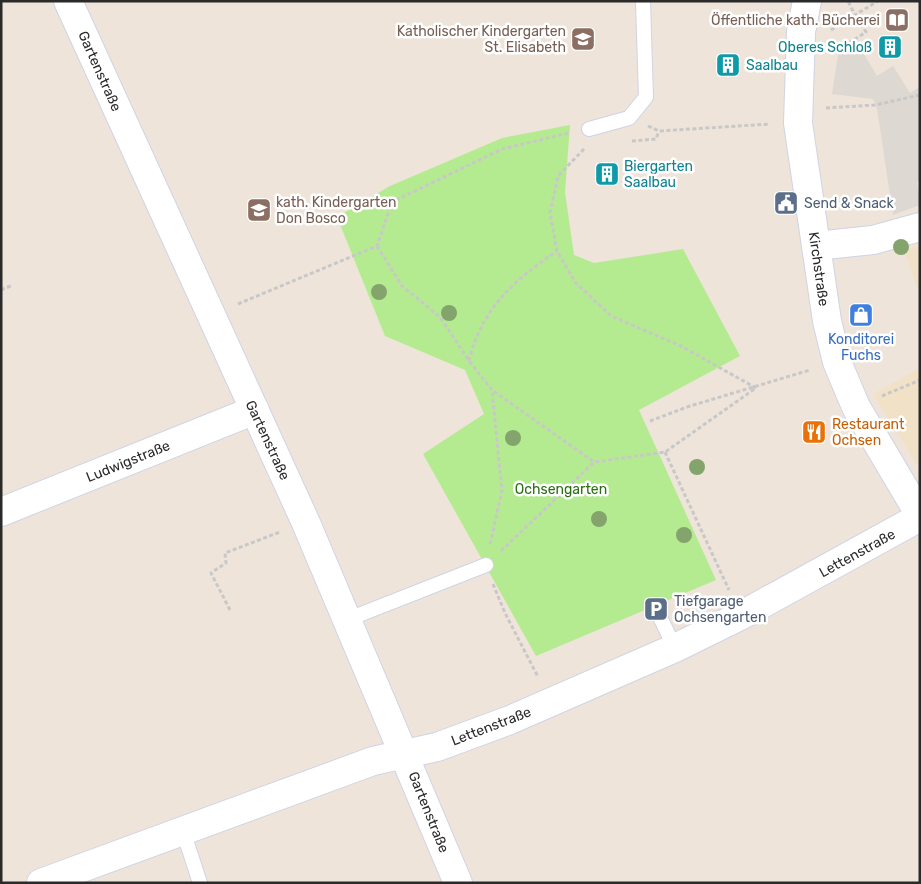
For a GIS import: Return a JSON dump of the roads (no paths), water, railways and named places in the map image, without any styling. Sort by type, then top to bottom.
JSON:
[{"type":"street","name":"Gartenstraße","points":[[68,1],[306,523],[458,883]]},
{"type":"street","name":"Kirchstraße","points":[[807,1],[801,32],[798,123],[827,321],[837,362],[856,407],[920,516]]},
{"type":"street","points":[[816,246],[873,240],[920,227]]},
{"type":"street","name":"Ludwigstraße","points":[[1,512],[255,410]]},
{"type":"street","name":"Lettenstraße","points":[[40,883],[373,761],[437,747],[550,702],[675,648],[740,616],[920,516]]},
{"type":"lane","points":[[589,129],[629,118],[646,97],[643,1]]},
{"type":"lane","points":[[346,620],[486,565]]},
{"type":"lane","points":[[656,609],[675,648]]},
{"type":"lane","points":[[183,832],[200,883]]},
{"type":"place","name":"Öffentliche kath. Bücherei","points":[[897,20]]},
{"type":"place","name":"Katholischer Kindergarten St. Elisabeth","points":[[583,39]]},
{"type":"place","name":"Oberes Schloß","points":[[890,47]]},
{"type":"place","name":"Saalbau","points":[[728,65]]},
{"type":"place","name":"Biergarten Saalbau","points":[[607,174]]},
{"type":"place","name":"Send & Snack","points":[[786,203]]},
{"type":"place","name":"kath. Kindergarten Don Bosco","points":[[259,210]]},
{"type":"place","name":"Konditorei Fuchs","points":[[861,315]]},
{"type":"place","name":"Restaurant Ochsen","points":[[814,432]]},
{"type":"place","name":"Tiefgarage Ochsengarten","points":[[656,609]]},
{"type":"park label","name":"Ochsengarten","points":[[561,489]]}]
